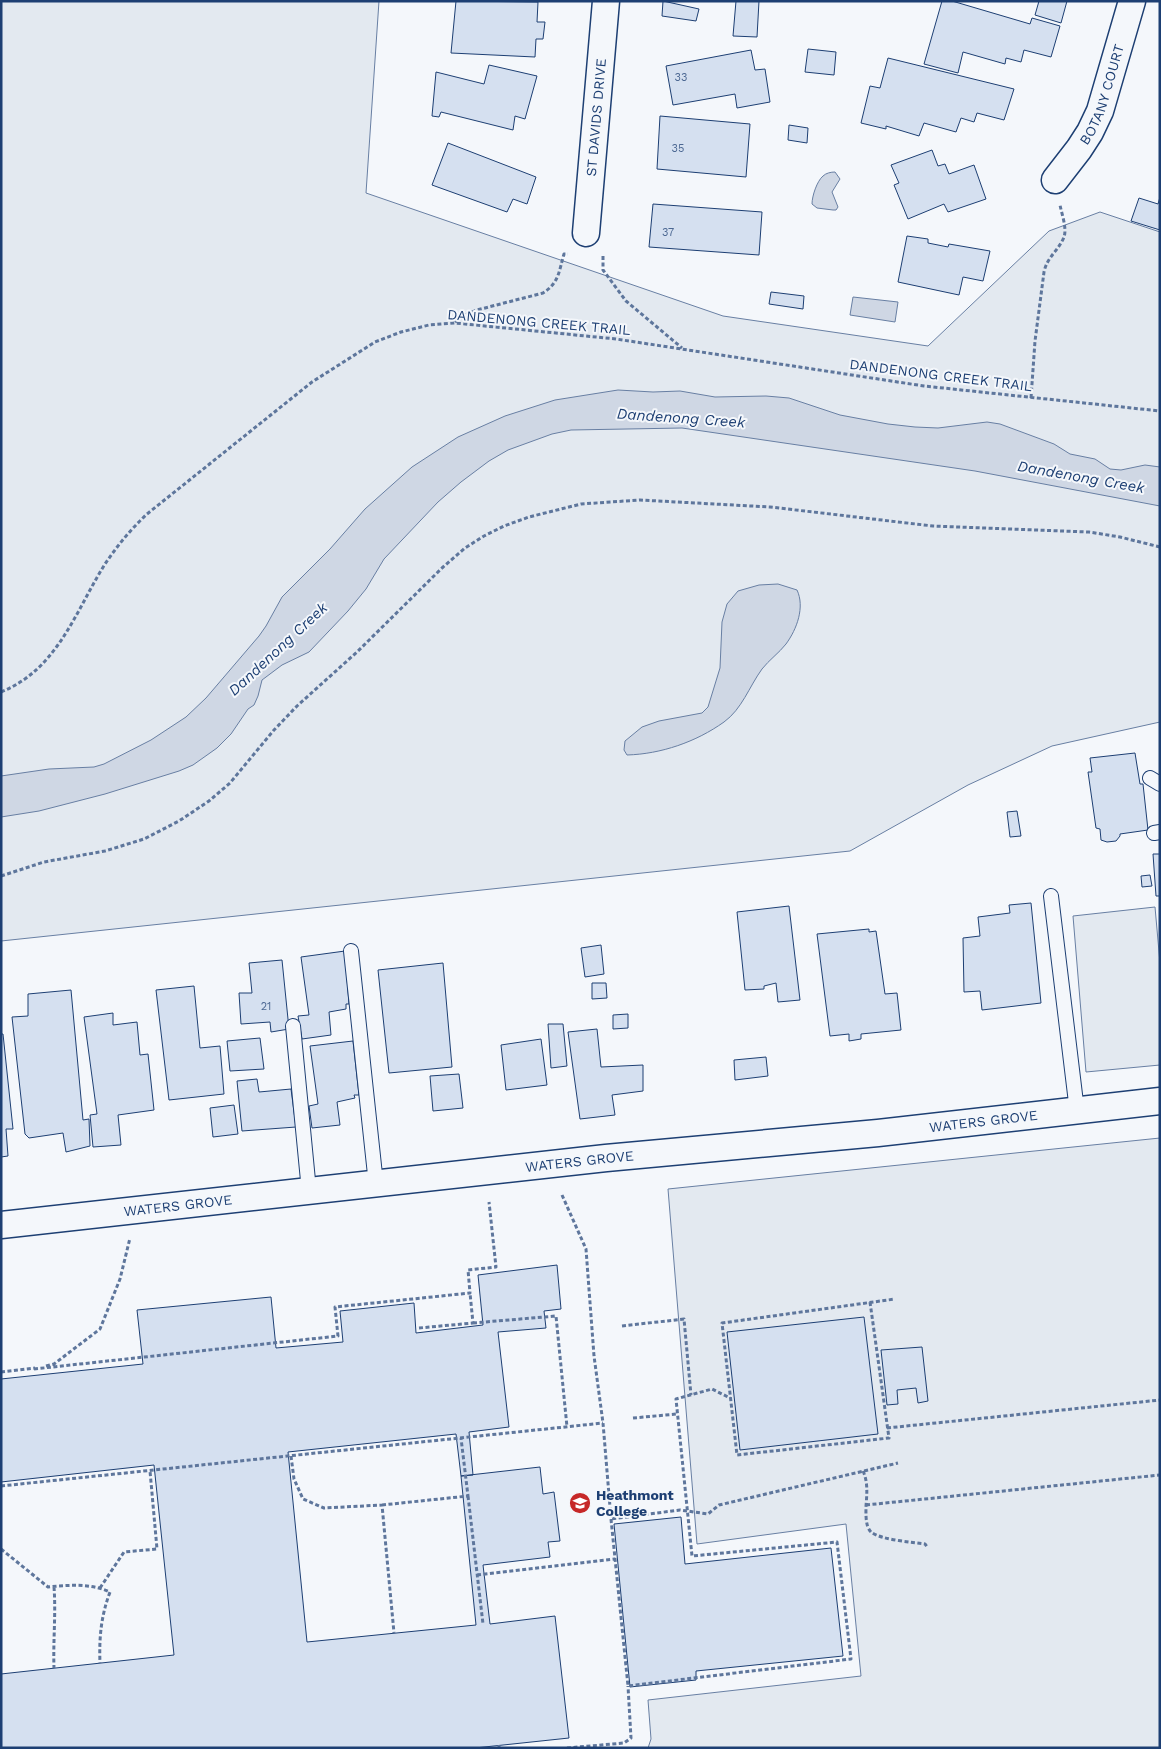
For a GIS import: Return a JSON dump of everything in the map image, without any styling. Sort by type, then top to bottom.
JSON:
[{"type":"street","name":"ST DAVIDS DRIVE","points":[[586,233],[606,1]]},
{"type":"street","name":"BOTANY COURT","points":[[1055,180],[1079,149],[1100,111],[1132,1]]},
{"type":"street","name":"WATERS GROVE","points":[[1,1225],[606,1158],[878,1133],[1160,1101]]},
{"type":"lane","points":[[1051,896],[1077,1111]]},
{"type":"lane","points":[[351,951],[376,1184]]},
{"type":"lane","points":[[293,1026],[309,1191]]},
{"type":"path","points":[[1030,398],[1044,272],[1046,263],[1064,237],[1064,224]]},
{"type":"path","points":[[603,252],[603,270],[626,301],[684,349]]},
{"type":"path","points":[[455,323],[467,314],[477,310],[543,293],[552,287],[557,279],[564,254]]},
{"type":"path","name":"DANDENONG CREEK TRAIL","points":[[1,692],[22,682],[42,667],[56,650],[105,564],[130,530],[147,514],[312,382],[375,342],[401,332],[429,325],[455,323],[616,339],[924,386],[1160,411]]},
{"type":"path","points":[[1,876],[44,862],[105,851],[144,839],[179,821],[209,801],[230,783],[274,730],[297,706],[357,652],[442,568],[465,548],[484,536],[529,517],[582,504],[640,500],[770,508],[933,526],[1089,532],[1113,535],[1160,547]]},
{"type":"path","points":[[562,1195],[586,1248],[594,1356],[603,1424],[628,1686],[631,1738],[624,1743],[567,1748]]},
{"type":"path","points":[[473,1323],[468,1270],[496,1267],[490,1202]]},
{"type":"path","points":[[34,1369],[54,1364],[100,1329],[120,1279],[130,1238]]},
{"type":"path","points":[[1,1372],[338,1336],[335,1307],[470,1294]]},
{"type":"path","points":[[870,1302],[889,1438],[737,1455],[722,1323],[870,1302],[895,1299]]},
{"type":"path","points":[[419,1328],[556,1316],[567,1427]]},
{"type":"path","points":[[622,1326],[684,1319],[691,1395]]},
{"type":"path","points":[[628,1686],[851,1659],[837,1542],[692,1556],[676,1399],[712,1388],[730,1398]]},
{"type":"path","points":[[887,1428],[1160,1400]]},
{"type":"path","points":[[633,1418],[677,1414]]},
{"type":"path","points":[[1,1486],[603,1424]]},
{"type":"path","points":[[462,1438],[483,1624]]},
{"type":"path","points":[[291,1456],[294,1479],[303,1498],[324,1508],[382,1505],[468,1496]]},
{"type":"path","points":[[611,1518],[680,1510],[708,1514],[719,1505],[898,1463]]},
{"type":"path","points":[[100,1588],[124,1552],[157,1549],[150,1470]]},
{"type":"path","points":[[863,1471],[866,1478],[867,1524],[871,1532],[882,1537],[925,1544],[928,1548]]},
{"type":"path","points":[[866,1505],[1160,1475]]},
{"type":"path","points":[[382,1505],[394,1633]]},
{"type":"path","points":[[1,1549],[48,1587],[78,1585],[100,1588],[110,1592],[103,1612],[99,1643],[100,1663]]},
{"type":"path","points":[[477,1575],[615,1559]]},
{"type":"path","points":[[54,1587],[56,1608],[53,1641],[54,1668]]},
{"type":"shaded area","points":[[1,1],[379,1],[366,193],[723,316],[928,346],[1049,231],[1100,212],[1160,232],[1160,722],[1052,746],[968,785],[850,851],[1,941]]},
{"type":"shaded area","points":[[1155,907],[1160,963],[1160,1065],[1086,1072],[1073,916]]},
{"type":"shaded area","points":[[1160,1138],[1160,1748],[648,1748],[651,1739],[648,1700],[861,1676],[846,1524],[697,1544],[668,1189]]},
{"type":"water","points":[[835,172],[840,179],[832,192],[838,207],[836,210],[817,208],[812,204],[817,185],[824,175]]},
{"type":"water","points":[[853,297],[898,302],[895,322],[850,315]]},
{"type":"water","name":"Dandenong Creek","points":[[618,390],[680,391],[715,397],[766,396],[789,398],[840,415],[915,427],[938,428],[987,422],[1000,424],[1054,444],[1070,454],[1095,459],[1110,469],[1121,470],[1145,465],[1160,467],[1160,506],[975,471],[682,428],[571,430],[552,434],[508,450],[489,461],[438,502],[384,559],[366,589],[348,611],[309,652],[282,665],[262,680],[254,705],[248,709],[231,734],[217,748],[193,765],[105,794],[39,811],[1,817],[1,776],[49,769],[94,767],[104,764],[151,740],[186,717],[206,698],[259,636],[282,597],[330,549],[365,509],[412,467],[458,437],[505,416],[555,400]]},
{"type":"water","points":[[778,584],[797,590],[800,604],[799,618],[786,644],[762,669],[736,711],[713,729],[678,746],[653,752],[627,755],[624,750],[625,741],[642,727],[659,721],[702,713],[708,707],[720,668],[722,622],[727,604],[738,591],[759,585]]},
{"type":"building","points":[[456,1],[538,2],[537,22],[545,22],[543,39],[536,39],[535,57],[451,53]]},
{"type":"building","points":[[663,1],[699,9],[696,21],[662,16]]},
{"type":"building","points":[[736,1],[759,1],[757,37],[733,36]]},
{"type":"building","points":[[942,1],[952,1],[1030,24],[1032,18],[1060,26],[1051,57],[1024,50],[1021,62],[1006,58],[1005,64],[963,52],[958,73],[924,64]]},
{"type":"building","points":[[1039,1],[1067,1],[1061,23],[1035,15]]},
{"type":"building","points":[[808,49],[836,52],[834,75],[805,72]]},
{"type":"building","points":[[751,50],[755,70],[765,69],[770,102],[737,108],[735,94],[673,105],[666,66]]},
{"type":"building","points":[[888,58],[1014,89],[1004,120],[977,113],[974,122],[961,118],[956,132],[924,123],[919,136],[886,126],[886,129],[861,123],[870,86],[880,88]]},
{"type":"building","points":[[489,65],[537,76],[525,119],[515,116],[513,130],[441,112],[439,117],[432,116],[436,72],[484,84]]},
{"type":"building","points":[[660,116],[750,124],[746,177],[657,169]]},
{"type":"building","points":[[789,125],[808,128],[807,143],[788,140]]},
{"type":"building","points":[[448,143],[536,177],[527,204],[513,199],[507,212],[432,185]]},
{"type":"building","points":[[932,150],[938,166],[945,164],[949,174],[974,165],[986,199],[948,212],[944,204],[908,219],[894,185],[899,183],[891,165]]},
{"type":"building","points":[[1160,197],[1160,230],[1131,221],[1139,198],[1158,204]]},
{"type":"building","points":[[653,204],[762,212],[759,255],[649,247]]},
{"type":"building","points":[[907,236],[928,239],[928,243],[948,247],[949,244],[990,251],[983,281],[963,277],[959,295],[898,282]]},
{"type":"building","points":[[771,292],[804,296],[803,309],[769,304]]},
{"type":"building","points":[[1135,753],[1140,784],[1143,784],[1148,830],[1120,834],[1116,841],[1107,842],[1101,840],[1100,829],[1096,828],[1088,772],[1092,772],[1090,758]]},
{"type":"building","points":[[1017,811],[1021,836],[1010,837],[1007,812]]},
{"type":"building","points":[[1153,854],[1160,854],[1160,896],[1156,896]]},
{"type":"building","points":[[1150,875],[1152,886],[1142,887],[1141,876]]},
{"type":"building","points":[[1031,903],[1041,1003],[982,1010],[980,991],[964,992],[963,938],[980,936],[978,917],[1010,913],[1009,905]]},
{"type":"building","points":[[789,906],[800,1000],[778,1002],[776,983],[764,986],[764,989],[745,990],[737,912]]},
{"type":"building","points":[[869,929],[869,932],[876,931],[885,994],[897,993],[901,1030],[861,1034],[861,1039],[849,1041],[849,1034],[830,1036],[817,934]]},
{"type":"building","points":[[601,945],[604,974],[585,977],[581,948]]},
{"type":"building","points":[[345,951],[349,1004],[346,1004],[346,1009],[329,1012],[331,1035],[302,1039],[298,1016],[309,1015],[301,957]]},
{"type":"building","points":[[282,960],[289,1029],[271,1032],[270,1022],[241,1024],[239,993],[252,993],[249,963]]},
{"type":"building","points":[[443,963],[452,1067],[389,1073],[378,970]]},
{"type":"building","points":[[592,983],[606,983],[607,998],[592,999]]},
{"type":"building","points":[[194,986],[200,1048],[220,1046],[224,1094],[169,1100],[156,990]]},
{"type":"building","points":[[71,990],[83,1120],[89,1119],[90,1146],[66,1152],[63,1133],[29,1138],[25,1134],[12,1017],[28,1016],[28,994]]},
{"type":"building","points":[[113,1013],[113,1025],[137,1022],[140,1055],[148,1054],[154,1110],[118,1115],[121,1145],[93,1147],[90,1115],[97,1114],[84,1017]]},
{"type":"building","points":[[628,1014],[628,1028],[613,1029],[613,1015]]},
{"type":"building","points":[[548,1024],[563,1024],[567,1066],[551,1068]]},
{"type":"building","points":[[597,1029],[601,1067],[643,1065],[643,1091],[612,1095],[615,1115],[580,1119],[568,1032]]},
{"type":"building","points":[[1,1034],[3,1034],[13,1129],[6,1129],[8,1156],[1,1157]]},
{"type":"building","points":[[260,1038],[264,1069],[230,1071],[227,1041]]},
{"type":"building","points":[[541,1039],[547,1085],[506,1090],[501,1045]]},
{"type":"building","points":[[353,1041],[359,1095],[354,1095],[355,1098],[337,1102],[340,1125],[312,1128],[309,1106],[318,1104],[310,1046]]},
{"type":"building","points":[[766,1057],[768,1076],[735,1080],[734,1060]]},
{"type":"building","points":[[459,1074],[463,1108],[433,1111],[430,1076]]},
{"type":"building","points":[[257,1079],[259,1092],[291,1089],[296,1127],[242,1131],[237,1081]]},
{"type":"building","points":[[234,1105],[238,1134],[213,1137],[210,1108]]},
{"type":"building","points":[[557,1265],[561,1309],[544,1311],[546,1328],[498,1332],[509,1427],[469,1432],[473,1475],[540,1467],[543,1494],[554,1492],[560,1541],[548,1542],[550,1557],[483,1565],[490,1624],[555,1616],[569,1738],[475,1748],[1,1748],[1,1674],[174,1655],[154,1465],[1,1482],[1,1379],[143,1364],[137,1310],[271,1297],[276,1348],[343,1342],[340,1311],[414,1303],[416,1333],[483,1325],[478,1275]],"holes":[[[456,1434],[476,1625],[307,1642],[288,1452]]]},
{"type":"building","points":[[864,1317],[878,1434],[740,1450],[727,1332]]},
{"type":"building","points":[[922,1347],[928,1401],[918,1403],[916,1388],[897,1390],[898,1404],[887,1405],[881,1350]]},
{"type":"building","points":[[681,1517],[685,1564],[831,1548],[843,1656],[696,1671],[696,1680],[630,1687],[614,1524]]},
{"type":"place","name":"Heathmont College","points":[[580,1503]]}]
